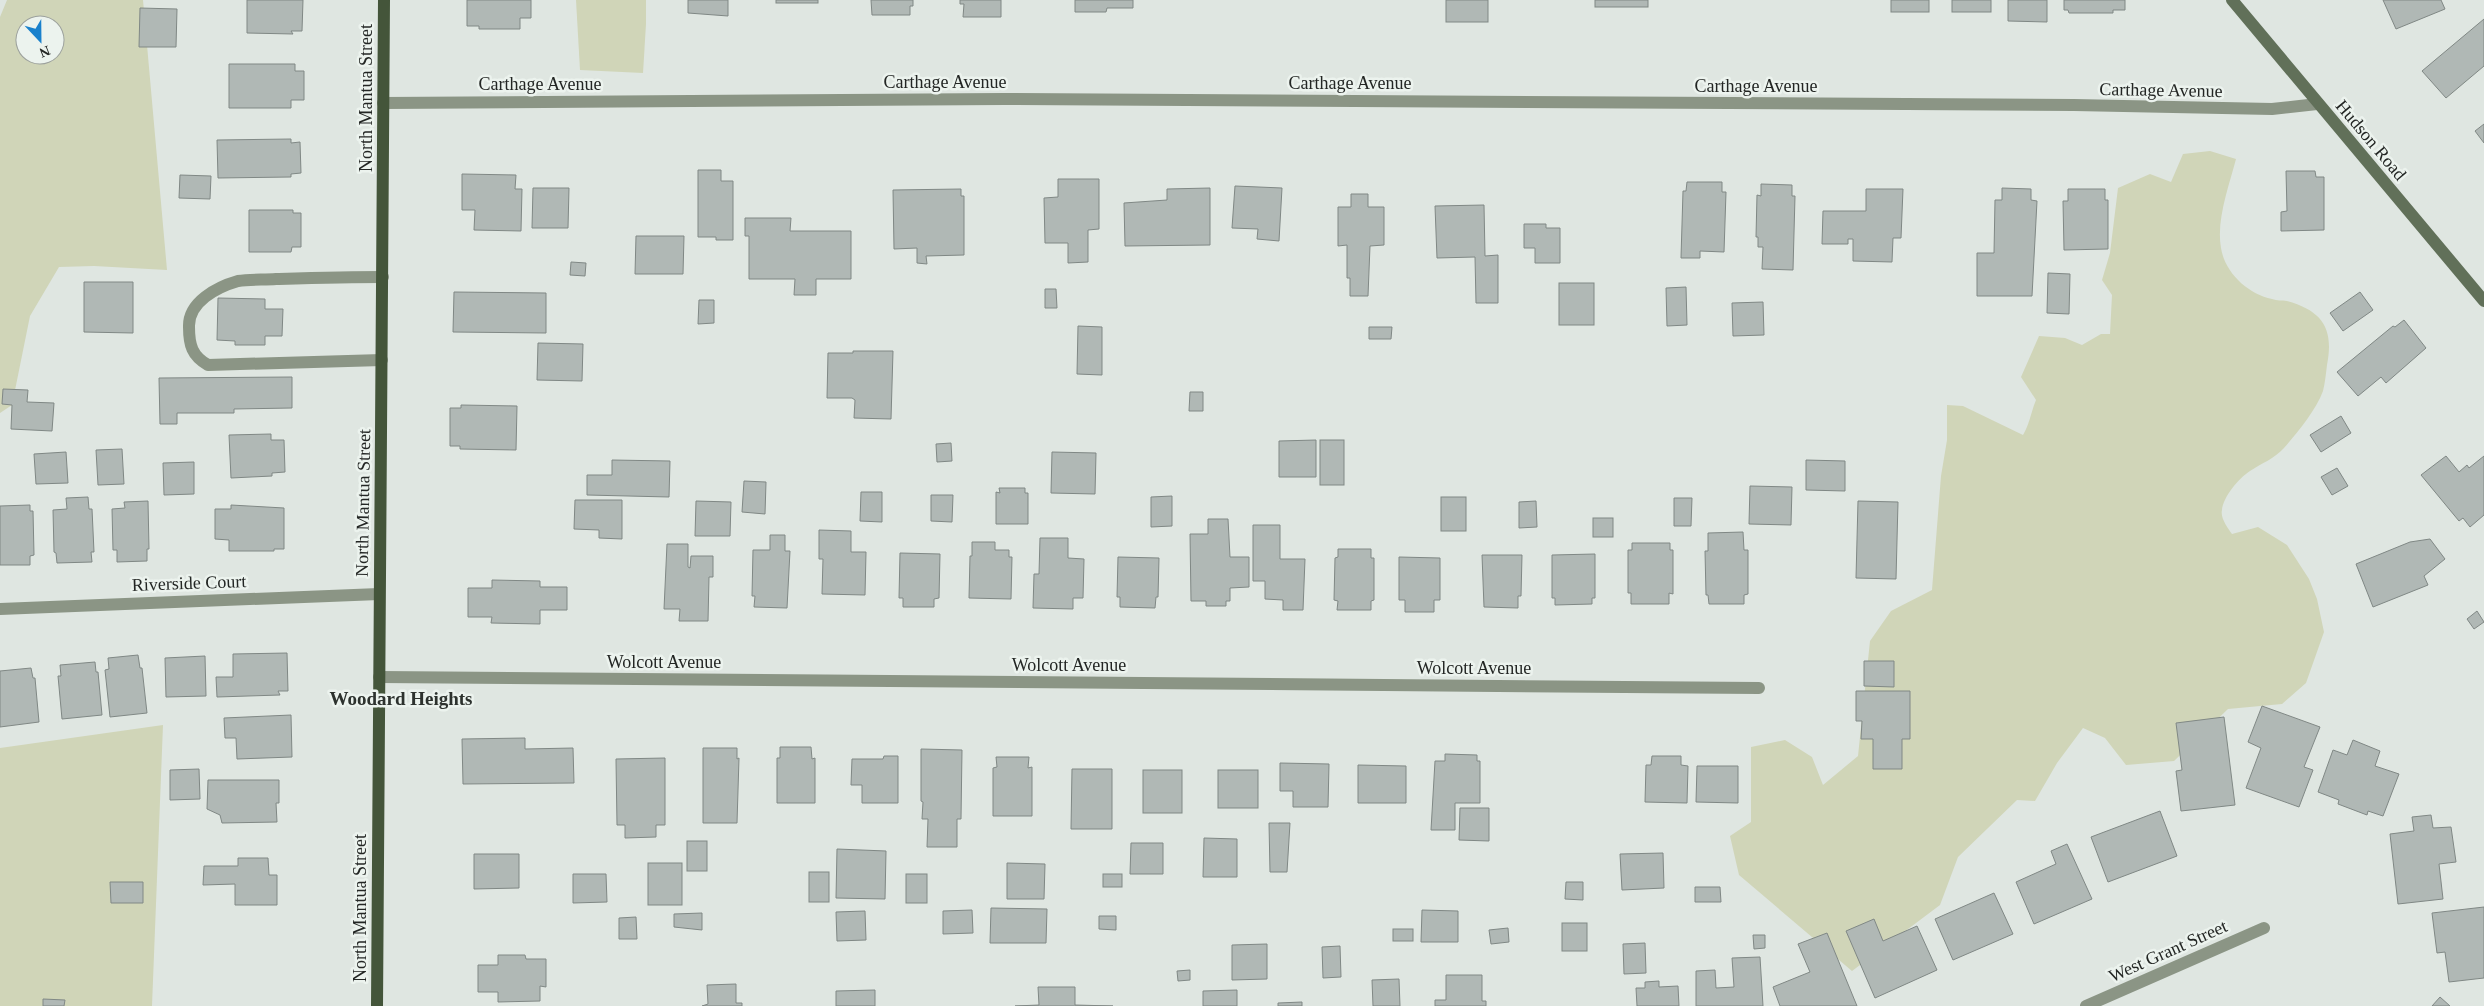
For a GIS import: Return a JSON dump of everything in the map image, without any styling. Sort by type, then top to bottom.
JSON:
[{"type":"main road","name":"North Mantua Street","points":[[377,1006],[384,0]]},
{"type":"street","name":"Hudson Road","points":[[2232,0],[2484,302]]},
{"type":"street","name":"Carthage Avenue","points":[[383,102],[1003,99],[2054,105],[2259,109],[2295,108],[2317,104]]},
{"type":"street","points":[[382,360],[208,365],[196,358],[189,344],[189,322],[194,308],[203,298],[239,281],[333,276],[383,277]]},
{"type":"street","name":"Riverside Court","points":[[0,609],[379,594]]},
{"type":"street","name":"Wolcott Avenue","points":[[378,677],[1759,688]]},
{"type":"street","name":"West Grant Street","points":[[2086,1006],[2264,928]]},
{"type":"green space","points":[[7,0],[143,0],[167,270],[94,266],[59,267],[30,316],[12,405],[0,413],[0,17]]},
{"type":"green space","points":[[576,0],[646,0],[643,73],[580,70]]},
{"type":"green space","points":[[2210,151],[2236,159],[2220,226],[2221,248],[2227,266],[2239,281],[2254,292],[2274,300],[2287,301],[2309,310],[2323,323],[2329,341],[2323,391],[2311,413],[2280,452],[2250,471],[2237,483],[2225,499],[2222,513],[2225,523],[2232,534],[2258,527],[2287,545],[2309,579],[2317,599],[2324,632],[2306,683],[2282,704],[2228,709],[2174,761],[2126,765],[2105,738],[2083,728],[2057,763],[2035,801],[2017,800],[1958,857],[1940,905],[1852,971],[1739,875],[1730,836],[1751,822],[1751,747],[1785,740],[1812,757],[1823,785],[1858,756],[1870,641],[1891,611],[1932,590],[1941,476],[1947,440],[1947,405],[1963,406],[2023,435],[2036,400],[2021,377],[2039,336],[2065,338],[2082,345],[2101,334],[2110,334],[2112,295],[2102,280],[2110,253],[2118,188],[2150,174],[2171,182],[2183,154]]},
{"type":"green space","points":[[163,725],[152,1006],[0,1006],[0,748]]},
{"type":"building","points":[[247,0],[303,0],[302,31],[291,31],[293,34],[247,33]]},
{"type":"building","points":[[467,0],[531,0],[531,18],[520,18],[520,29],[479,29],[479,26],[467,26]]},
{"type":"building","points":[[688,0],[728,0],[728,16],[688,13]]},
{"type":"building","points":[[776,0],[818,0],[818,3],[776,3]]},
{"type":"building","points":[[871,0],[913,0],[913,6],[910,6],[910,15],[872,15]]},
{"type":"building","points":[[960,0],[1001,0],[1001,17],[963,17],[964,4],[960,4]]},
{"type":"building","points":[[1075,0],[1133,0],[1133,8],[1107,8],[1106,12],[1075,12]]},
{"type":"building","points":[[1446,0],[1488,0],[1488,22],[1446,22]]},
{"type":"building","points":[[1595,0],[1648,0],[1648,7],[1595,7]]},
{"type":"building","points":[[1891,0],[1929,0],[1929,12],[1891,12]]},
{"type":"building","points":[[1952,0],[1991,0],[1991,12],[1952,12]]},
{"type":"building","points":[[2008,0],[2047,0],[2047,22],[2008,21]]},
{"type":"building","points":[[2064,0],[2125,0],[2125,10],[2113,10],[2113,13],[2069,13],[2068,10],[2064,10]]},
{"type":"building","points":[[2383,0],[2441,0],[2445,9],[2396,29]]},
{"type":"building","points":[[140,8],[177,9],[176,47],[139,47]]},
{"type":"building","points":[[2484,19],[2484,66],[2446,98],[2422,71]]},
{"type":"building","points":[[229,64],[295,64],[295,71],[304,71],[304,100],[291,100],[291,108],[229,108]]},
{"type":"building","points":[[2484,124],[2484,143],[2475,131]]},
{"type":"building","points":[[291,139],[291,143],[300,142],[301,173],[291,174],[291,177],[218,178],[217,140]]},
{"type":"building","points":[[698,170],[721,170],[721,181],[733,181],[733,240],[716,240],[716,237],[698,237]]},
{"type":"building","points":[[2286,171],[2315,171],[2316,177],[2324,177],[2324,230],[2281,231],[2281,212],[2287,211]]},
{"type":"building","points":[[462,174],[516,175],[515,189],[522,189],[521,231],[474,230],[475,210],[462,210]]},
{"type":"building","points":[[180,175],[211,176],[210,199],[179,198]]},
{"type":"building","points":[[1058,179],[1099,179],[1099,229],[1088,230],[1088,262],[1068,263],[1068,243],[1045,243],[1044,198],[1058,197]]},
{"type":"building","points":[[1687,182],[1722,182],[1722,192],[1726,192],[1724,252],[1700,251],[1700,258],[1681,258],[1683,191],[1686,191]]},
{"type":"building","points":[[1761,184],[1792,185],[1792,196],[1795,196],[1793,270],[1762,269],[1763,247],[1758,247],[1758,237],[1756,237],[1757,195],[1761,196]]},
{"type":"building","points":[[1235,186],[1282,188],[1279,241],[1257,239],[1258,229],[1232,228]]},
{"type":"building","points":[[533,188],[569,188],[568,228],[532,228]]},
{"type":"building","points":[[1210,188],[1210,245],[1125,246],[1124,203],[1167,200],[1167,189]]},
{"type":"building","points":[[2002,188],[2031,189],[2031,200],[2037,201],[2032,296],[1977,296],[1977,253],[1994,253],[1995,200],[2002,200]]},
{"type":"building","points":[[961,189],[961,196],[964,196],[964,255],[926,256],[927,264],[917,263],[917,248],[894,249],[893,190]]},
{"type":"building","points":[[1866,189],[1903,189],[1901,238],[1893,238],[1892,262],[1853,261],[1853,239],[1848,239],[1848,244],[1822,244],[1823,211],[1866,211]]},
{"type":"building","points":[[2068,189],[2105,189],[2105,200],[2108,200],[2108,249],[2064,250],[2063,201],[2068,201]]},
{"type":"building","points":[[1351,194],[1368,194],[1368,207],[1384,207],[1384,245],[1370,246],[1368,296],[1350,296],[1350,278],[1347,278],[1347,245],[1338,246],[1338,207],[1351,207]]},
{"type":"building","points":[[1484,205],[1485,256],[1498,255],[1498,303],[1476,303],[1475,257],[1437,258],[1435,206]]},
{"type":"building","points":[[249,210],[293,210],[293,213],[301,213],[301,247],[292,247],[291,252],[249,252]]},
{"type":"building","points":[[745,218],[791,218],[790,231],[851,231],[851,279],[816,279],[816,295],[794,295],[795,279],[749,279],[749,236],[745,236]]},
{"type":"building","points":[[1524,224],[1546,224],[1546,228],[1560,228],[1560,263],[1535,263],[1535,248],[1524,248]]},
{"type":"building","points":[[636,236],[684,236],[683,274],[635,274]]},
{"type":"building","points":[[571,262],[586,263],[585,276],[570,275]]},
{"type":"building","points":[[2048,273],[2070,274],[2069,314],[2047,313]]},
{"type":"building","points":[[84,282],[133,282],[133,333],[84,332]]},
{"type":"building","points":[[1559,283],[1594,283],[1594,325],[1559,325]]},
{"type":"building","points":[[1686,287],[1687,325],[1667,326],[1666,288]]},
{"type":"building","points":[[1045,289],[1056,289],[1057,308],[1045,308]]},
{"type":"building","points":[[454,292],[546,293],[546,333],[453,332]]},
{"type":"building","points":[[2360,292],[2373,310],[2343,331],[2330,313]]},
{"type":"building","points":[[218,298],[265,299],[265,309],[283,309],[282,336],[265,336],[265,345],[235,345],[235,341],[217,340]]},
{"type":"building","points":[[699,300],[714,300],[714,323],[698,324]]},
{"type":"building","points":[[1763,302],[1764,335],[1733,336],[1732,303]]},
{"type":"building","points":[[2404,320],[2426,348],[2386,383],[2381,377],[2358,396],[2337,372],[2393,326],[2395,327]]},
{"type":"building","points":[[1078,326],[1102,327],[1102,375],[1077,374]]},
{"type":"building","points":[[1369,327],[1392,327],[1391,339],[1369,339]]},
{"type":"building","points":[[538,343],[583,344],[582,381],[537,380]]},
{"type":"building","points":[[853,351],[893,351],[891,419],[854,418],[855,400],[852,398],[827,398],[828,353],[853,353]]},
{"type":"building","points":[[292,377],[292,408],[234,409],[234,413],[177,413],[177,424],[160,424],[159,378]]},
{"type":"building","points":[[3,389],[28,390],[27,402],[54,403],[52,431],[11,429],[12,405],[2,404]]},
{"type":"building","points":[[1190,392],[1203,392],[1203,411],[1189,411]]},
{"type":"building","points":[[461,405],[517,406],[516,450],[460,449],[460,446],[450,446],[450,408],[461,408]]},
{"type":"building","points":[[2341,416],[2351,433],[2321,452],[2310,435]]},
{"type":"building","points":[[271,434],[271,440],[284,440],[285,472],[272,473],[272,476],[231,478],[229,435]]},
{"type":"building","points":[[1316,440],[1316,477],[1279,477],[1279,441]]},
{"type":"building","points":[[1320,440],[1344,440],[1344,485],[1320,485]]},
{"type":"building","points":[[951,443],[952,461],[937,462],[936,444]]},
{"type":"building","points":[[122,449],[124,484],[98,485],[96,450]]},
{"type":"building","points":[[66,452],[68,483],[36,484],[34,454]]},
{"type":"building","points":[[1052,452],[1096,453],[1095,494],[1051,493]]},
{"type":"building","points":[[2446,456],[2459,472],[2467,465],[2469,468],[2484,456],[2484,515],[2470,527],[2463,518],[2459,521],[2421,475]]},
{"type":"building","points":[[612,460],[670,461],[669,497],[587,495],[587,475],[612,475]]},
{"type":"building","points":[[1806,460],[1845,461],[1845,491],[1806,490]]},
{"type":"building","points":[[194,462],[194,494],[164,495],[163,463]]},
{"type":"building","points":[[2337,468],[2348,486],[2332,495],[2321,477]]},
{"type":"building","points":[[744,481],[766,482],[765,514],[742,512]]},
{"type":"building","points":[[1750,486],[1792,487],[1791,525],[1749,524]]},
{"type":"building","points":[[999,488],[1025,488],[1025,493],[1028,493],[1028,524],[996,524],[996,492],[1000,493]]},
{"type":"building","points":[[861,492],[882,492],[882,522],[860,521]]},
{"type":"building","points":[[931,495],[953,495],[952,522],[931,521]]},
{"type":"building","points":[[1172,496],[1172,526],[1151,527],[1151,497]]},
{"type":"building","points":[[88,497],[89,509],[92,509],[94,552],[91,552],[92,562],[57,563],[56,553],[54,552],[53,510],[67,509],[66,498]]},
{"type":"building","points":[[1441,497],[1466,497],[1466,531],[1441,531]]},
{"type":"building","points":[[1674,498],[1692,498],[1691,526],[1674,526]]},
{"type":"building","points":[[575,500],[622,500],[622,539],[599,538],[599,530],[574,529]]},
{"type":"building","points":[[148,501],[149,549],[147,549],[147,561],[117,562],[117,550],[113,550],[112,509],[125,508],[124,502]]},
{"type":"building","points":[[696,501],[731,502],[730,536],[695,536]]},
{"type":"building","points":[[1536,501],[1537,527],[1519,528],[1519,502]]},
{"type":"building","points":[[1858,501],[1898,502],[1896,579],[1856,578]]},
{"type":"building","points":[[30,505],[30,511],[33,511],[34,555],[30,556],[30,565],[0,565],[0,506]]},
{"type":"building","points":[[231,505],[284,508],[284,549],[274,549],[274,551],[229,551],[229,540],[215,539],[215,509],[231,509]]},
{"type":"building","points":[[1593,518],[1613,518],[1613,537],[1593,537]]},
{"type":"building","points":[[1208,519],[1228,519],[1230,557],[1249,557],[1249,587],[1230,588],[1230,601],[1226,601],[1226,606],[1206,606],[1206,601],[1191,601],[1190,534],[1208,534]]},
{"type":"building","points":[[1253,525],[1280,525],[1280,559],[1305,559],[1303,610],[1283,610],[1283,600],[1265,599],[1265,581],[1253,581]]},
{"type":"building","points":[[819,530],[851,531],[851,552],[866,552],[865,595],[822,594],[823,559],[819,559]]},
{"type":"building","points":[[1743,532],[1744,550],[1748,550],[1748,594],[1744,595],[1744,604],[1709,604],[1708,595],[1706,595],[1705,551],[1708,551],[1708,533]]},
{"type":"building","points":[[770,535],[785,535],[785,551],[790,551],[787,608],[754,607],[755,596],[752,596],[753,550],[770,550]]},
{"type":"building","points":[[1040,538],[1068,538],[1068,558],[1084,559],[1083,598],[1073,598],[1073,609],[1033,608],[1034,574],[1039,574]]},
{"type":"building","points":[[2430,539],[2445,559],[2424,576],[2428,585],[2373,607],[2356,564],[2410,542]]},
{"type":"building","points":[[972,542],[995,542],[995,550],[1009,550],[1009,557],[1012,557],[1011,599],[969,598]]},
{"type":"building","points":[[1632,543],[1670,543],[1670,550],[1673,550],[1673,594],[1669,593],[1669,604],[1631,604],[1631,593],[1628,593],[1628,550],[1632,550]]},
{"type":"building","points":[[667,544],[688,544],[688,567],[690,568],[691,556],[713,556],[713,577],[709,577],[708,621],[679,621],[680,609],[664,609]]},
{"type":"building","points":[[1338,549],[1371,549],[1371,558],[1374,558],[1374,600],[1371,601],[1371,610],[1337,610],[1338,601],[1334,600],[1335,558],[1338,557]]},
{"type":"building","points":[[900,553],[940,554],[939,598],[934,599],[934,607],[903,607],[903,598],[899,598]]},
{"type":"building","points":[[1595,554],[1595,598],[1592,598],[1592,604],[1555,605],[1555,598],[1552,598],[1552,555]]},
{"type":"building","points":[[1482,555],[1522,555],[1521,596],[1518,596],[1518,608],[1484,607]]},
{"type":"building","points":[[1118,557],[1159,558],[1158,597],[1156,597],[1155,608],[1120,607],[1120,597],[1117,597]]},
{"type":"building","points":[[1399,557],[1440,558],[1440,600],[1434,600],[1434,612],[1405,612],[1405,600],[1399,600]]},
{"type":"building","points":[[492,580],[540,581],[540,587],[567,587],[567,610],[540,610],[540,624],[491,623],[492,617],[468,617],[468,588],[492,588]]},
{"type":"building","points":[[2477,611],[2484,622],[2474,629],[2467,619]]},
{"type":"building","points":[[287,653],[288,691],[278,691],[280,695],[217,697],[216,677],[233,677],[233,654]]},
{"type":"building","points":[[138,655],[140,668],[142,668],[147,713],[110,717],[105,670],[109,669],[108,658]]},
{"type":"building","points":[[205,656],[206,696],[166,697],[165,658]]},
{"type":"building","points":[[1864,661],[1894,661],[1894,687],[1864,686]]},
{"type":"building","points":[[95,662],[96,672],[98,672],[102,715],[62,719],[58,676],[61,676],[60,665]]},
{"type":"building","points":[[31,668],[33,678],[35,678],[39,722],[0,727],[0,671]]},
{"type":"building","points":[[1856,691],[1910,691],[1910,739],[1902,739],[1902,769],[1873,769],[1873,739],[1861,739],[1862,721],[1856,721]]},
{"type":"building","points":[[2262,706],[2320,727],[2304,767],[2313,770],[2299,807],[2246,788],[2261,748],[2248,742]]},
{"type":"building","points":[[291,715],[292,757],[237,759],[236,738],[225,738],[224,718]]},
{"type":"building","points":[[2224,717],[2235,805],[2181,811],[2176,771],[2182,770],[2176,723]]},
{"type":"building","points":[[525,738],[525,749],[573,748],[574,783],[463,784],[462,739]]},
{"type":"building","points":[[2353,740],[2380,751],[2375,766],[2399,774],[2383,816],[2368,811],[2367,815],[2338,804],[2339,800],[2318,792],[2333,750],[2347,755]]},
{"type":"building","points":[[780,747],[811,747],[812,759],[815,758],[815,803],[777,803],[777,758],[780,758]]},
{"type":"building","points":[[703,748],[737,748],[737,759],[739,758],[737,823],[703,823]]},
{"type":"building","points":[[921,749],[962,750],[961,819],[957,819],[957,847],[927,847],[928,819],[922,819]]},
{"type":"building","points":[[1445,754],[1477,755],[1477,761],[1480,761],[1480,803],[1455,803],[1455,830],[1431,830],[1435,761],[1445,761]]},
{"type":"building","points":[[884,756],[898,756],[898,803],[862,803],[862,785],[851,785],[852,759],[883,759]]},
{"type":"building","points":[[1652,756],[1681,756],[1681,765],[1688,766],[1687,803],[1645,802],[1646,765],[1651,765]]},
{"type":"building","points":[[996,757],[1029,757],[1028,768],[1032,767],[1032,816],[993,816],[993,768],[997,767]]},
{"type":"building","points":[[665,758],[665,825],[656,825],[656,837],[625,838],[625,825],[617,825],[616,759]]},
{"type":"building","points":[[1280,763],[1329,764],[1328,807],[1293,807],[1293,791],[1280,791]]},
{"type":"building","points":[[1358,765],[1406,766],[1406,803],[1358,803]]},
{"type":"building","points":[[1697,766],[1738,766],[1738,803],[1696,802]]},
{"type":"building","points":[[199,769],[200,799],[170,800],[170,770]]},
{"type":"building","points":[[1072,769],[1112,769],[1112,829],[1071,829]]},
{"type":"building","points":[[1143,770],[1182,770],[1182,813],[1143,813]]},
{"type":"building","points":[[1218,770],[1258,770],[1258,808],[1218,808]]},
{"type":"building","points":[[208,780],[279,780],[279,803],[276,803],[277,822],[222,823],[220,815],[207,809]]},
{"type":"building","points":[[1460,808],[1489,808],[1489,841],[1459,840]]},
{"type":"building","points":[[2160,811],[2177,856],[2108,882],[2091,837]]},
{"type":"building","points":[[2431,815],[2433,828],[2451,827],[2456,862],[2439,864],[2443,899],[2398,904],[2390,834],[2414,831],[2412,817]]},
{"type":"building","points":[[1269,823],[1290,823],[1287,872],[1270,872]]},
{"type":"building","points":[[1204,838],[1237,839],[1237,877],[1203,877]]},
{"type":"building","points":[[687,841],[707,841],[707,871],[687,871]]},
{"type":"building","points":[[1131,843],[1163,843],[1163,874],[1130,874]]},
{"type":"building","points":[[2067,844],[2092,899],[2034,924],[2016,882],[2056,864],[2051,851]]},
{"type":"building","points":[[837,849],[886,851],[885,899],[836,898]]},
{"type":"building","points":[[1663,853],[1664,888],[1622,890],[1620,854]]},
{"type":"building","points":[[474,854],[519,854],[519,888],[474,889]]},
{"type":"building","points":[[238,858],[268,858],[269,875],[277,875],[277,905],[235,905],[235,884],[203,885],[204,866],[238,866]]},
{"type":"building","points":[[648,863],[682,863],[682,905],[648,905]]},
{"type":"building","points":[[1007,863],[1045,864],[1044,899],[1007,899]]},
{"type":"building","points":[[809,872],[829,872],[829,902],[809,902]]},
{"type":"building","points":[[573,874],[606,874],[607,902],[573,903]]},
{"type":"building","points":[[906,874],[927,874],[927,903],[906,903]]},
{"type":"building","points":[[1103,874],[1122,874],[1122,887],[1103,887]]},
{"type":"building","points":[[110,882],[143,882],[143,903],[111,903]]},
{"type":"building","points":[[1566,882],[1583,882],[1583,900],[1565,899]]},
{"type":"building","points":[[1695,887],[1720,887],[1721,902],[1695,902]]},
{"type":"building","points":[[1994,893],[2013,934],[1953,960],[1935,919]]},
{"type":"building","points":[[2484,907],[2484,978],[2449,982],[2445,952],[2437,953],[2432,913]]},
{"type":"building","points":[[991,908],[1047,909],[1046,943],[990,943]]},
{"type":"building","points":[[972,910],[973,933],[943,934],[943,911]]},
{"type":"building","points":[[1422,910],[1458,911],[1458,942],[1421,942]]},
{"type":"building","points":[[865,911],[866,940],[837,941],[836,912]]},
{"type":"building","points":[[702,913],[702,930],[674,927],[674,914]]},
{"type":"building","points":[[1099,916],[1116,916],[1116,930],[1099,929]]},
{"type":"building","points":[[636,917],[637,939],[619,939],[619,918]]},
{"type":"building","points":[[1874,919],[1883,941],[1917,926],[1937,970],[1875,998],[1846,931]]},
{"type":"building","points":[[1562,923],[1587,923],[1587,951],[1562,951]]},
{"type":"building","points":[[1508,928],[1509,942],[1491,944],[1489,930]]},
{"type":"building","points":[[1393,929],[1413,929],[1413,941],[1393,941]]},
{"type":"building","points":[[1827,933],[1857,1006],[1780,1006],[1773,987],[1810,972],[1798,944]]},
{"type":"building","points":[[1753,935],[1765,935],[1765,948],[1754,949]]},
{"type":"building","points":[[1645,943],[1646,973],[1624,974],[1623,944]]},
{"type":"building","points":[[1267,944],[1267,979],[1232,980],[1232,945]]},
{"type":"building","points":[[1340,946],[1341,977],[1323,978],[1322,947]]},
{"type":"building","points":[[498,955],[525,955],[526,959],[546,959],[546,987],[540,986],[540,1001],[498,1002],[498,992],[478,992],[478,965],[498,965]]},
{"type":"building","points":[[1760,957],[1763,1006],[1696,1006],[1696,971],[1715,970],[1716,988],[1734,987],[1732,958]]},
{"type":"building","points":[[1190,970],[1190,980],[1178,981],[1177,971]]},
{"type":"building","points":[[1446,975],[1482,975],[1482,1001],[1486,1001],[1486,1006],[1435,1006],[1435,1000],[1446,1000]]},
{"type":"building","points":[[1399,979],[1400,1006],[1373,1006],[1372,980]]},
{"type":"building","points":[[1659,981],[1659,987],[1678,986],[1679,1006],[1637,1006],[1636,988],[1645,988],[1645,982]]},
{"type":"building","points":[[736,984],[736,1003],[742,1003],[742,1006],[702,1006],[708,1004],[707,985]]},
{"type":"building","points":[[1038,987],[1075,987],[1075,1005],[1113,1006],[1015,1006],[1039,1005]]},
{"type":"building","points":[[875,990],[875,1006],[836,1006],[836,991]]},
{"type":"building","points":[[1237,990],[1237,1006],[1203,1006],[1203,991]]},
{"type":"building","points":[[2440,997],[2450,1006],[2432,1006]]},
{"type":"building","points":[[43,999],[65,1000],[64,1006],[43,1006]]},
{"type":"building","points":[[1302,1002],[1302,1006],[1278,1006],[1278,1003]]},
{"type":"district","name":"Woodard Heights","points":[[401,698]]}]
